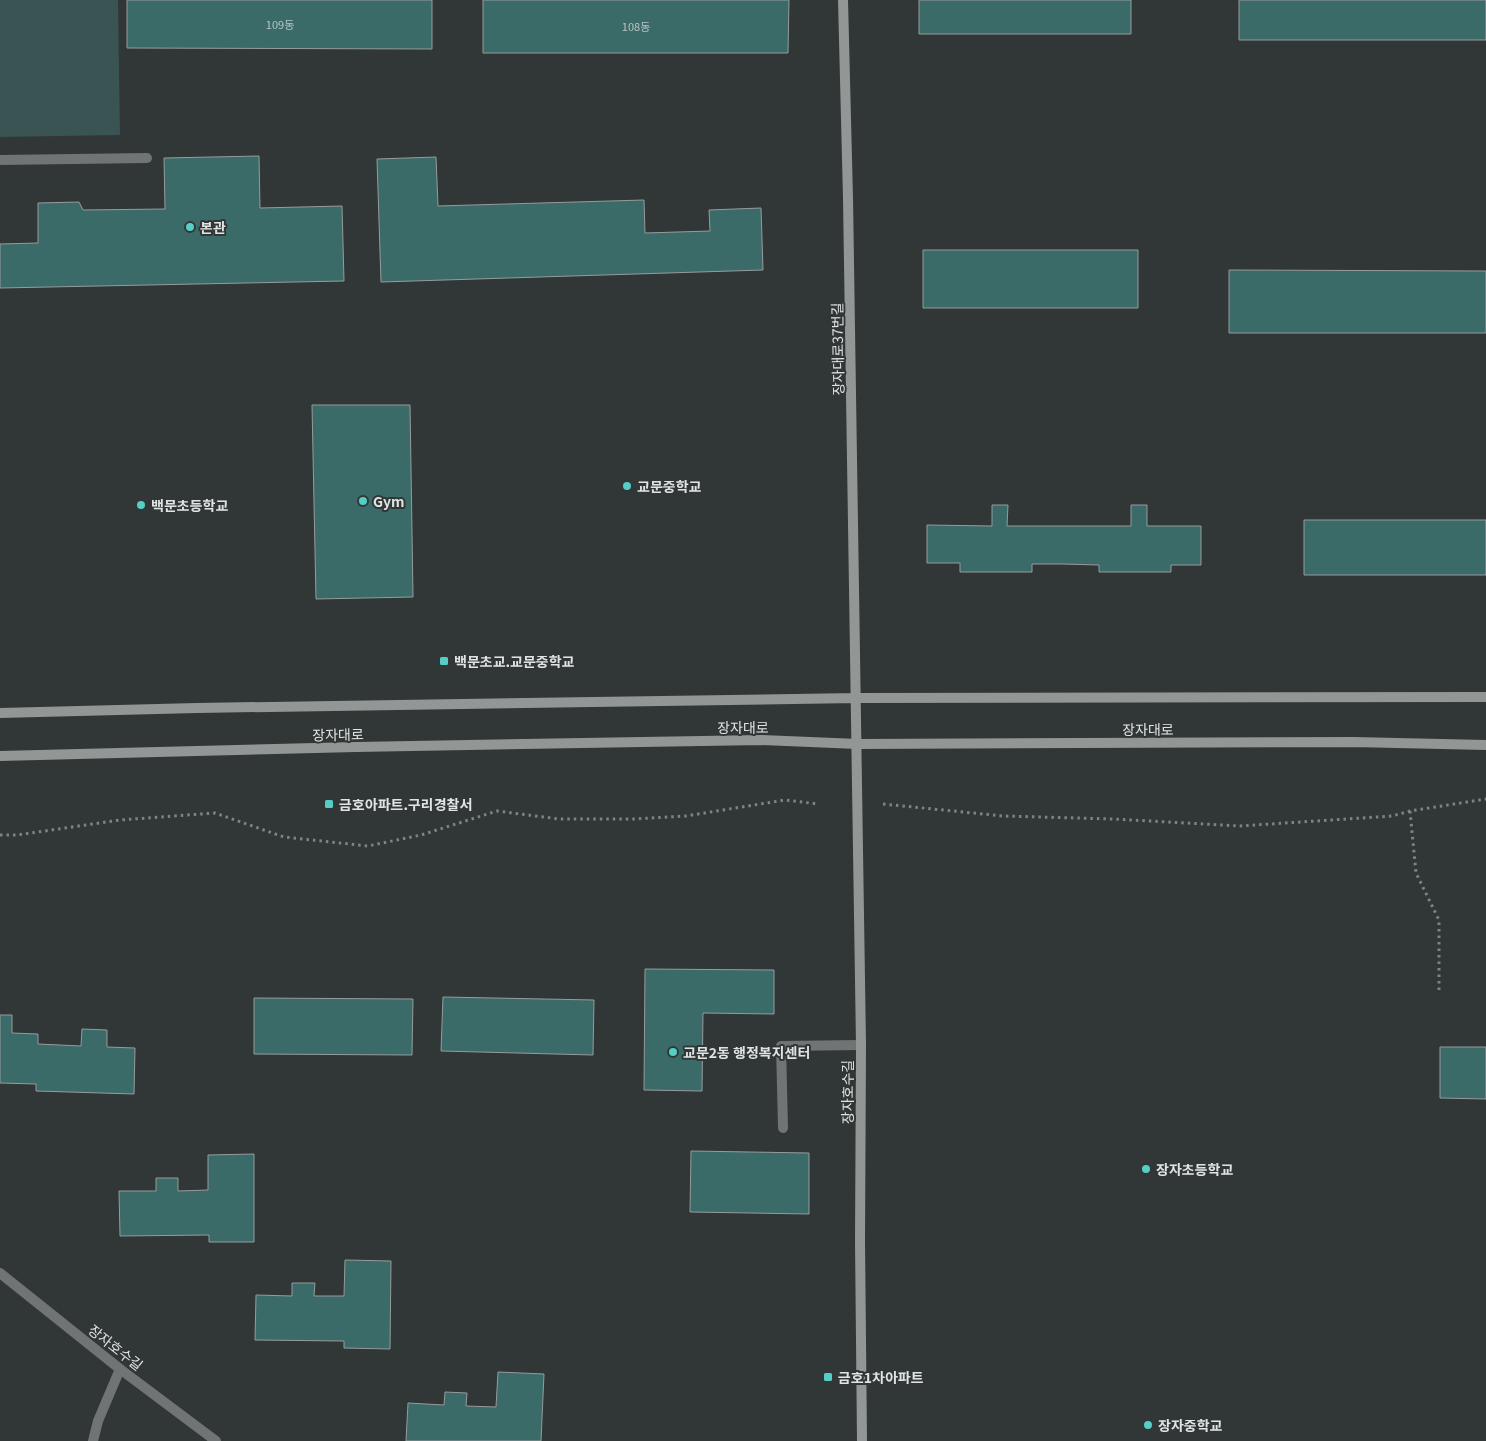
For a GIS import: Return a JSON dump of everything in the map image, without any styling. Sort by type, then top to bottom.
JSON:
[{"type":"street","name":"장자대로37번길","points":[[843,0],[858,744]]},
{"type":"street","points":[[0,160],[147,158]]},
{"type":"street","name":"장자대로","points":[[0,713],[196,708],[857,698],[1486,697]]},
{"type":"street","name":"장자대로","points":[[0,756],[741,740],[858,744],[1353,742],[1486,745]]},
{"type":"street","name":"장자호수길","points":[[858,744],[862,1045],[860,1241],[862,1441]]},
{"type":"street","points":[[783,1128],[781,1046],[862,1045]]},
{"type":"street","name":"장자호수길","points":[[0,1273],[120,1369],[216,1441]]},
{"type":"street","points":[[93,1441],[98,1421],[120,1369]]},
{"type":"path","points":[[883,804],[1003,816],[1113,819],[1240,826],[1374,818],[1486,799]]},
{"type":"path","points":[[0,835],[17,835],[120,820],[215,813],[284,837],[368,846],[421,835],[497,812],[559,819],[634,819],[686,816],[785,800],[818,804]]},
{"type":"path","points":[[1410,812],[1416,873],[1439,920],[1439,990]]},
{"type":"shaded area","points":[[0,0],[118,0],[120,135],[0,137]]},
{"type":"building","points":[[127,0],[432,0],[432,49],[127,48]]},
{"type":"building","points":[[483,0],[789,0],[788,53],[483,53]]},
{"type":"building","points":[[919,0],[1131,0],[1131,34],[919,34]]},
{"type":"building","points":[[1239,0],[1486,0],[1486,40],[1239,40]]},
{"type":"building","name":"본관","points":[[259,156],[260,208],[342,206],[344,281],[0,288],[0,244],[38,243],[38,203],[79,202],[83,210],[165,209],[164,158]]},
{"type":"building","points":[[436,157],[438,206],[644,200],[645,233],[710,231],[709,210],[761,208],[763,270],[381,282],[377,159]]},
{"type":"building","points":[[923,250],[1138,250],[1138,308],[923,308]]},
{"type":"building","points":[[1229,270],[1486,271],[1486,333],[1229,333]]},
{"type":"building","name":"Gym","points":[[312,405],[410,405],[413,597],[316,599]]},
{"type":"building","points":[[992,505],[1008,505],[1007,526],[1131,526],[1131,505],[1147,505],[1147,526],[1201,526],[1201,565],[1171,565],[1171,572],[1099,572],[1099,565],[1032,564],[1032,572],[960,572],[960,563],[927,563],[927,525],[992,526]]},
{"type":"building","points":[[1304,520],[1486,520],[1486,575],[1304,575]]},
{"type":"building","name":"교문2동 행정복지센터","points":[[645,969],[774,970],[774,1014],[703,1013],[702,1091],[644,1090]]},
{"type":"building","points":[[443,997],[594,1000],[593,1055],[441,1051]]},
{"type":"building","points":[[254,998],[413,999],[412,1055],[254,1054]]},
{"type":"building","points":[[0,1015],[12,1015],[12,1033],[38,1034],[38,1044],[81,1046],[82,1029],[107,1030],[107,1047],[135,1048],[134,1094],[36,1091],[36,1084],[0,1083]]},
{"type":"building","points":[[1440,1047],[1486,1047],[1486,1099],[1440,1098]]},
{"type":"building","points":[[691,1151],[809,1153],[809,1214],[690,1212]]},
{"type":"building","points":[[254,1154],[254,1242],[209,1242],[209,1235],[120,1236],[119,1191],[156,1191],[156,1178],[178,1178],[178,1191],[208,1190],[208,1155]]},
{"type":"building","points":[[345,1260],[391,1261],[390,1349],[344,1348],[344,1341],[255,1340],[256,1295],[292,1296],[292,1283],[315,1283],[314,1296],[344,1296]]},
{"type":"building","points":[[498,1372],[544,1374],[541,1441],[406,1441],[408,1403],[444,1405],[445,1392],[467,1393],[466,1406],[496,1407]]},
{"type":"place","name":"본관","points":[[190,227]]},
{"type":"place","name":"교문중학교","points":[[627,486]]},
{"type":"place","name":"Gym","points":[[363,501]]},
{"type":"place","name":"백문초등학교","points":[[141,505]]},
{"type":"place","name":"백문초교.교문중학교","points":[[444,661]]},
{"type":"place","name":"금호아파트.구리경찰서","points":[[329,804]]},
{"type":"place","name":"교문2동 행정복지센터","points":[[673,1052]]},
{"type":"place","name":"장자초등학교","points":[[1146,1169]]},
{"type":"place","name":"금호1차아파트","points":[[828,1377]]},
{"type":"place","name":"장자중학교","points":[[1148,1425]]}]
